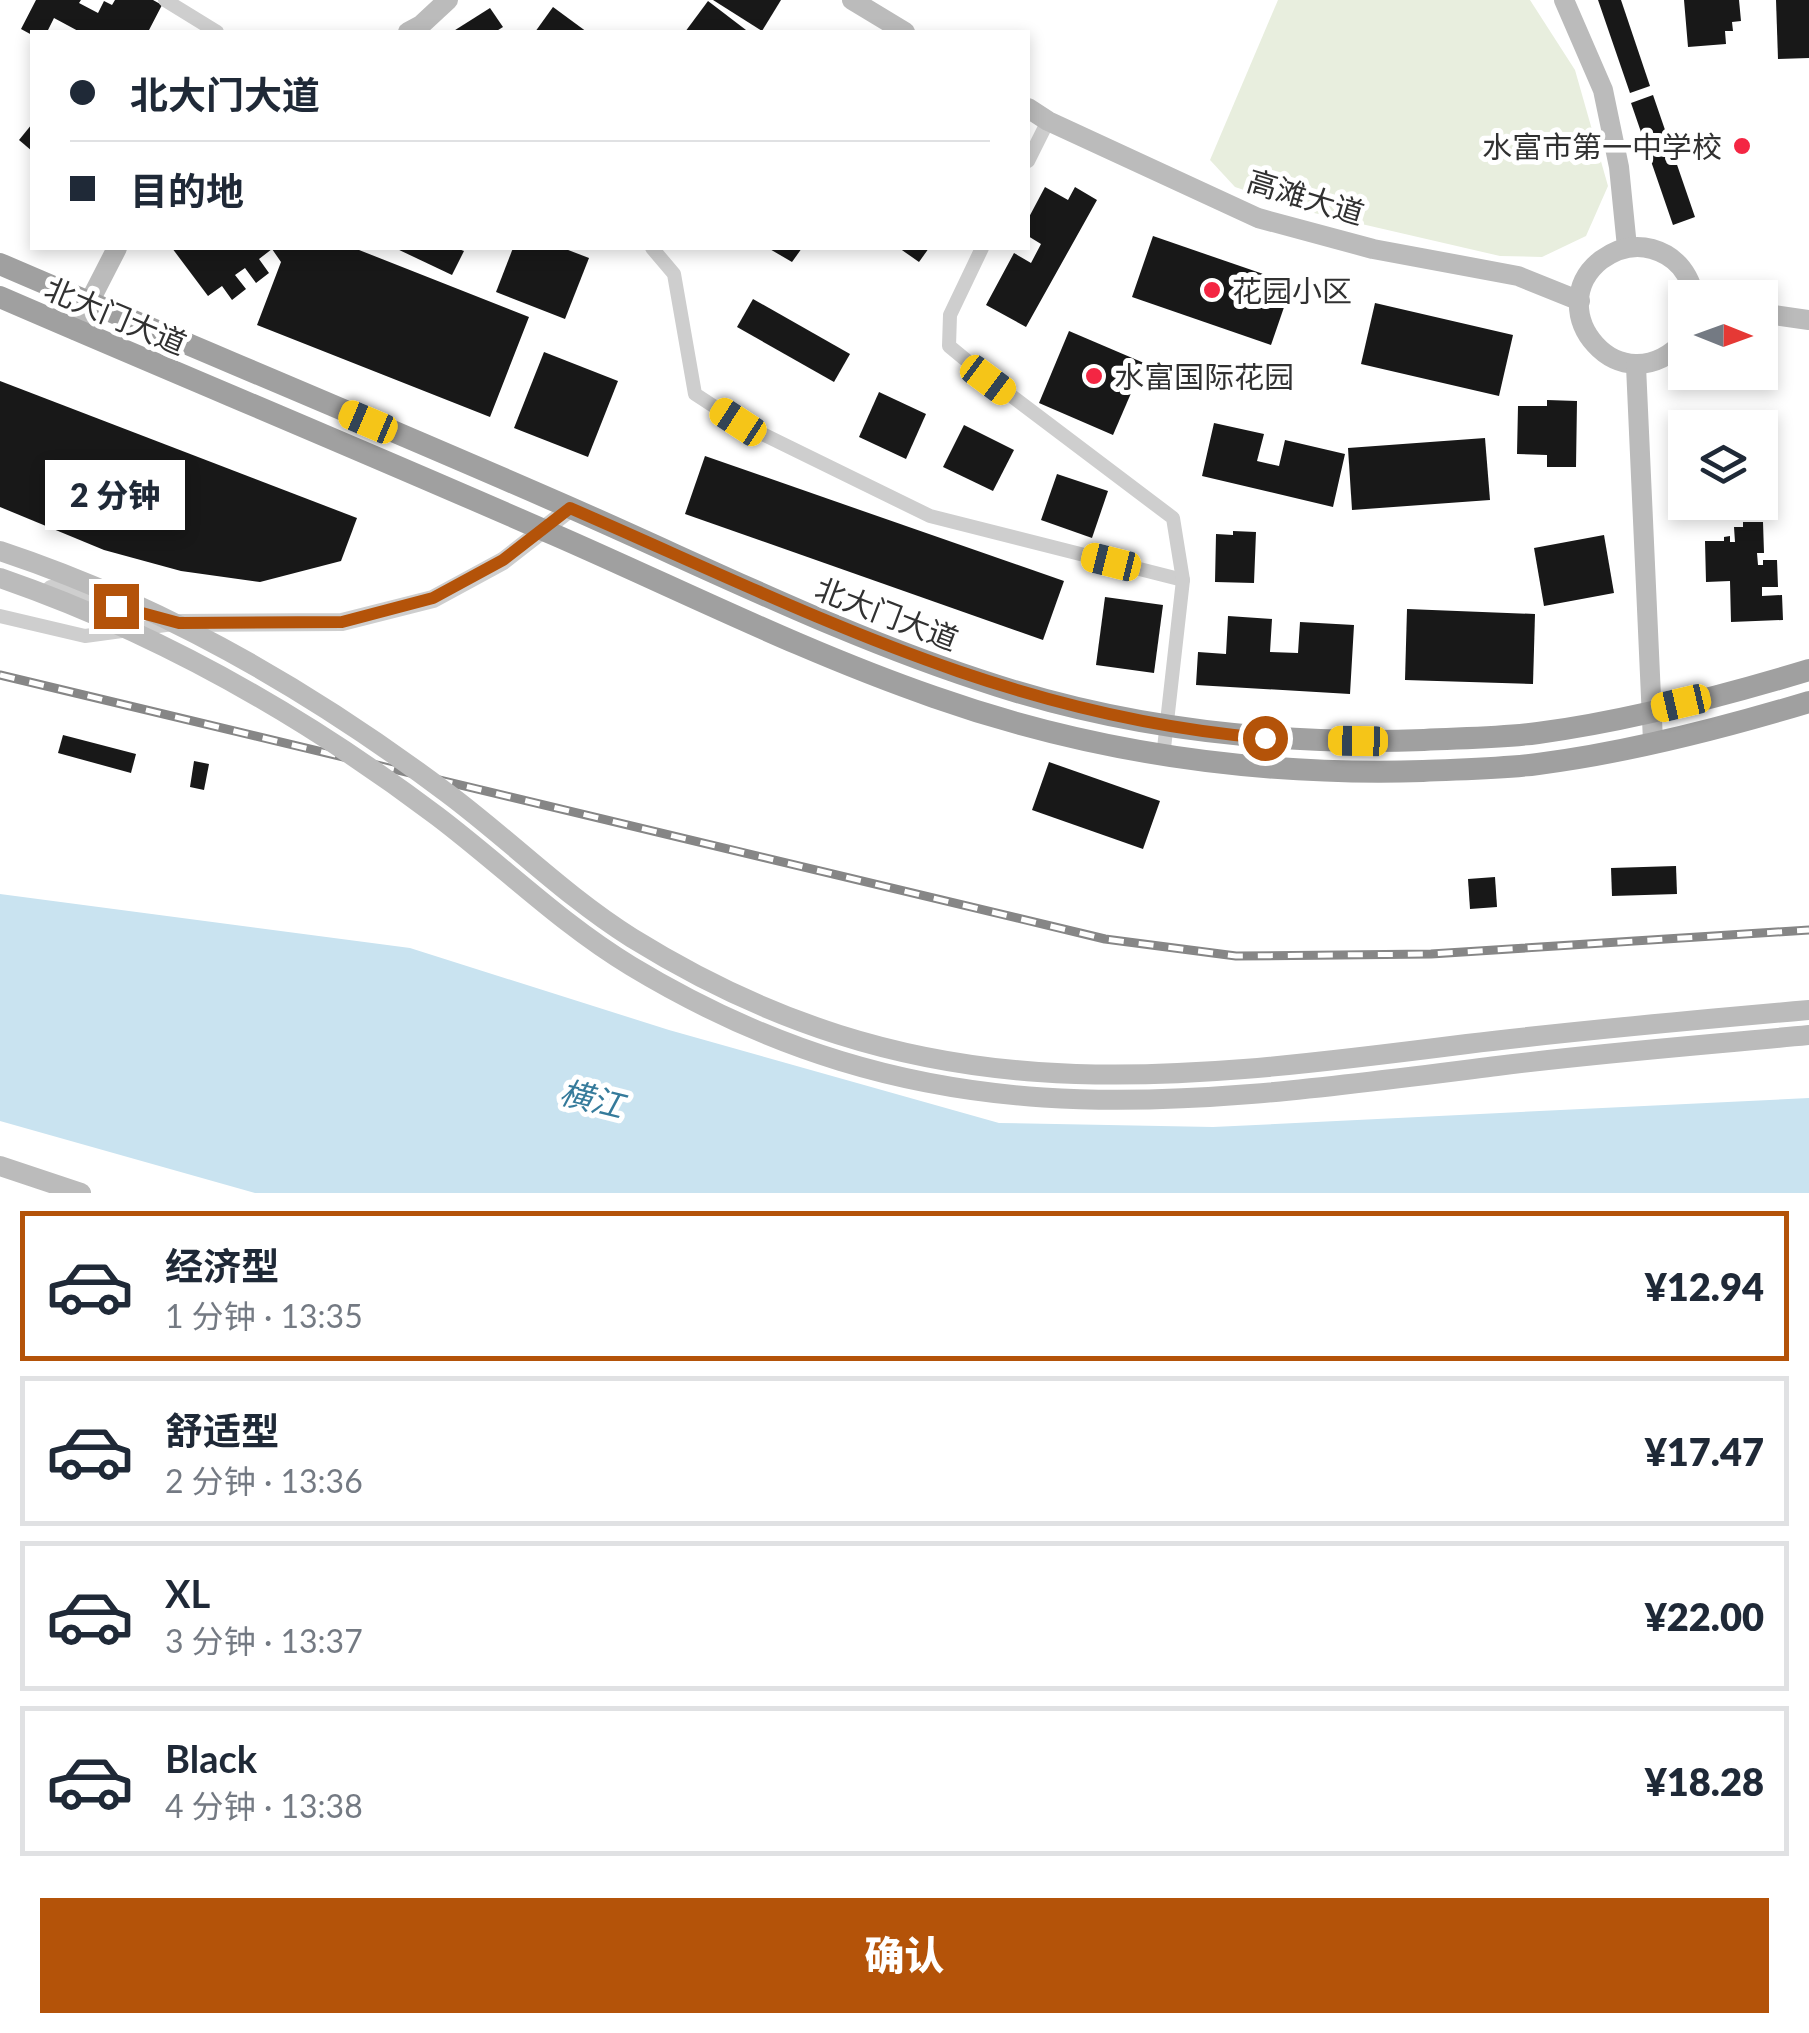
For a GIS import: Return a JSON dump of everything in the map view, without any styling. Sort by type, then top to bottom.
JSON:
[{"type":"highway","name":"北大门大道","points":[[0,264],[570,508],[778,602],[940,667],[1047,701],[1166,726],[1288,740],[1405,740],[1539,733],[1652,710],[1809,670]]},
{"type":"highway","name":"北大门大道","points":[[0,297],[543,529],[798,644],[930,696],[1039,730],[1163,757],[1286,770],[1421,771],[1532,765],[1653,741],[1809,702]]},
{"type":"main road","points":[[412,30],[448,0]]},
{"type":"main road","points":[[852,0],[902,30]]},
{"type":"main road","points":[[1564,0],[1604,90],[1619,167],[1627,248]]},
{"type":"main road","name":"高滩大道","points":[[1030,109],[1258,218],[1373,248],[1518,276],[1580,300]]},
{"type":"main road","points":[[1668,355],[1636,366],[1604,353],[1592,342],[1583,327],[1580,300],[1586,277],[1596,263],[1627,248],[1646,247],[1680,264],[1690,280]]},
{"type":"main road","points":[[75,330],[116,250]]},
{"type":"main road","points":[[1778,316],[1809,320]]},
{"type":"main road","points":[[1636,366],[1653,741]]},
{"type":"main road","points":[[0,551],[131,601],[260,668],[418,771],[482,819],[578,901],[680,965],[785,1016],[906,1054],[1020,1073],[1169,1076],[1280,1068],[1510,1039],[1809,1010]]},
{"type":"main road","points":[[0,576],[160,642],[298,721],[433,814],[564,922],[637,970],[776,1039],[901,1078],[1017,1098],[1170,1101],[1283,1093],[1513,1064],[1809,1035]]},
{"type":"main road","points":[[0,1166],[81,1193]]},
{"type":"street","points":[[165,0],[215,30]]},
{"type":"street","points":[[1030,157],[1048,121]]},
{"type":"street","points":[[654,250],[674,274],[695,394],[738,422],[930,516],[1184,580]]},
{"type":"street","points":[[981,250],[950,316],[949,346],[988,380],[1174,518],[1184,580],[1163,757]]},
{"type":"street","points":[[0,616],[84,636],[179,623],[342,622],[433,598],[503,560],[570,508]]},
{"type":"street","points":[[0,576],[179,623]]},
{"type":"green space","points":[[1278,0],[1530,0],[1575,70],[1608,186],[1586,236],[1542,257],[1500,256],[1314,213],[1235,187],[1210,160]]},
{"type":"water","name":"横江","points":[[0,894],[410,948],[669,1030],[999,1123],[1213,1127],[1809,1098],[1809,1193],[255,1193],[0,1121]]},
{"type":"building","points":[[36,0],[81,0],[79,3],[98,13],[104,1],[112,5],[115,0],[153,0],[162,5],[149,30],[76,30],[54,18],[48,30],[30,30],[30,34],[21,29]]},
{"type":"building","points":[[713,0],[781,0],[760,30]]},
{"type":"building","points":[[1598,0],[1621,0],[1650,86],[1630,93]]},
{"type":"building","points":[[1684,0],[1739,0],[1741,21],[1732,22],[1733,31],[1725,31],[1726,44],[1688,47]]},
{"type":"building","points":[[1776,0],[1809,0],[1809,58],[1778,59]]},
{"type":"building","points":[[708,1],[746,30],[686,30]]},
{"type":"building","points":[[553,7],[584,30],[536,30]]},
{"type":"building","points":[[490,8],[503,27],[498,30],[455,30]]},
{"type":"building","points":[[1653,95],[1695,217],[1673,225],[1631,103]]},
{"type":"building","points":[[30,126],[30,149],[19,140]]},
{"type":"building","points":[[1045,187],[1068,200],[1075,187],[1097,200],[1026,327],[986,305],[1014,253],[1031,263],[1041,244],[1030,237],[1030,215]]},
{"type":"building","name":"花园小区","points":[[1153,236],[1292,284],[1271,345],[1132,297]]},
{"type":"building","points":[[174,250],[271,250],[259,259],[269,273],[256,283],[245,268],[235,275],[246,289],[232,300],[222,286],[208,296]]},
{"type":"building","points":[[273,250],[359,250],[529,317],[490,417],[257,325],[281,262]]},
{"type":"building","points":[[399,250],[464,251],[452,275]]},
{"type":"building","points":[[512,250],[568,250],[589,258],[565,319],[496,292]]},
{"type":"building","points":[[771,250],[801,250],[792,262]]},
{"type":"building","points":[[902,250],[928,250],[919,262]]},
{"type":"building","points":[[753,299],[850,354],[834,382],[737,327]]},
{"type":"building","points":[[1375,303],[1513,335],[1499,396],[1361,364]]},
{"type":"building","name":"水富国际花园","points":[[1069,331],[1144,363],[1113,435],[1039,403]]},
{"type":"building","points":[[544,352],[618,381],[588,457],[514,428]]},
{"type":"building","points":[[0,381],[357,518],[341,561],[260,582],[181,571],[104,550],[0,507]]},
{"type":"building","points":[[879,392],[926,414],[906,459],[859,437]]},
{"type":"building","points":[[1547,400],[1577,401],[1576,467],[1547,467],[1547,455],[1517,454],[1518,406],[1547,406]]},
{"type":"building","points":[[1214,423],[1264,434],[1257,461],[1279,466],[1285,440],[1345,454],[1333,507],[1202,476]]},
{"type":"building","points":[[964,425],[1014,450],[993,491],[943,467]]},
{"type":"building","points":[[1485,438],[1490,500],[1352,510],[1348,448]]},
{"type":"building","points":[[705,456],[1064,581],[1043,640],[685,514]]},
{"type":"building","points":[[1057,474],[1108,491],[1092,538],[1041,520]]},
{"type":"building","points":[[1743,522],[1763,522],[1764,553],[1757,553],[1758,565],[1763,565],[1763,560],[1777,560],[1778,587],[1762,587],[1762,596],[1782,595],[1783,620],[1731,622],[1730,581],[1706,582],[1705,541],[1724,541],[1724,537],[1730,536],[1730,542],[1735,542],[1734,527],[1743,527]]},
{"type":"building","points":[[1233,531],[1256,532],[1254,583],[1215,582],[1216,534],[1233,535]]},
{"type":"building","points":[[1604,535],[1614,593],[1544,606],[1534,548]]},
{"type":"building","points":[[1105,597],[1163,605],[1154,673],[1096,665]]},
{"type":"building","points":[[1407,609],[1535,614],[1533,684],[1405,680]]},
{"type":"building","points":[[1228,616],[1272,619],[1270,652],[1298,653],[1300,622],[1354,625],[1350,694],[1196,685],[1198,652],[1226,654]]},
{"type":"building","points":[[63,735],[136,754],[131,773],[58,753]]},
{"type":"building","points":[[194,761],[209,764],[204,790],[190,787]]},
{"type":"building","points":[[1049,762],[1160,801],[1143,849],[1032,810]]},
{"type":"building","points":[[1676,866],[1677,894],[1612,896],[1611,868]]},
{"type":"building","points":[[1495,877],[1497,907],[1470,909],[1468,879]]},
{"type":"railway","points":[[0,675],[1105,939],[1236,956],[1431,954],[1809,930]]},
{"type":"place","name":"水富市第一中学校","points":[[1742,146]]},
{"type":"place","name":"花园小区","points":[[1212,290]]},
{"type":"place","name":"水富国际花园","points":[[1094,376]]},
{"type":"route","points":[[116,606],[179,623],[342,622],[433,598],[503,560],[570,508],[810,616],[994,685],[1122,718],[1265,738]]}]
